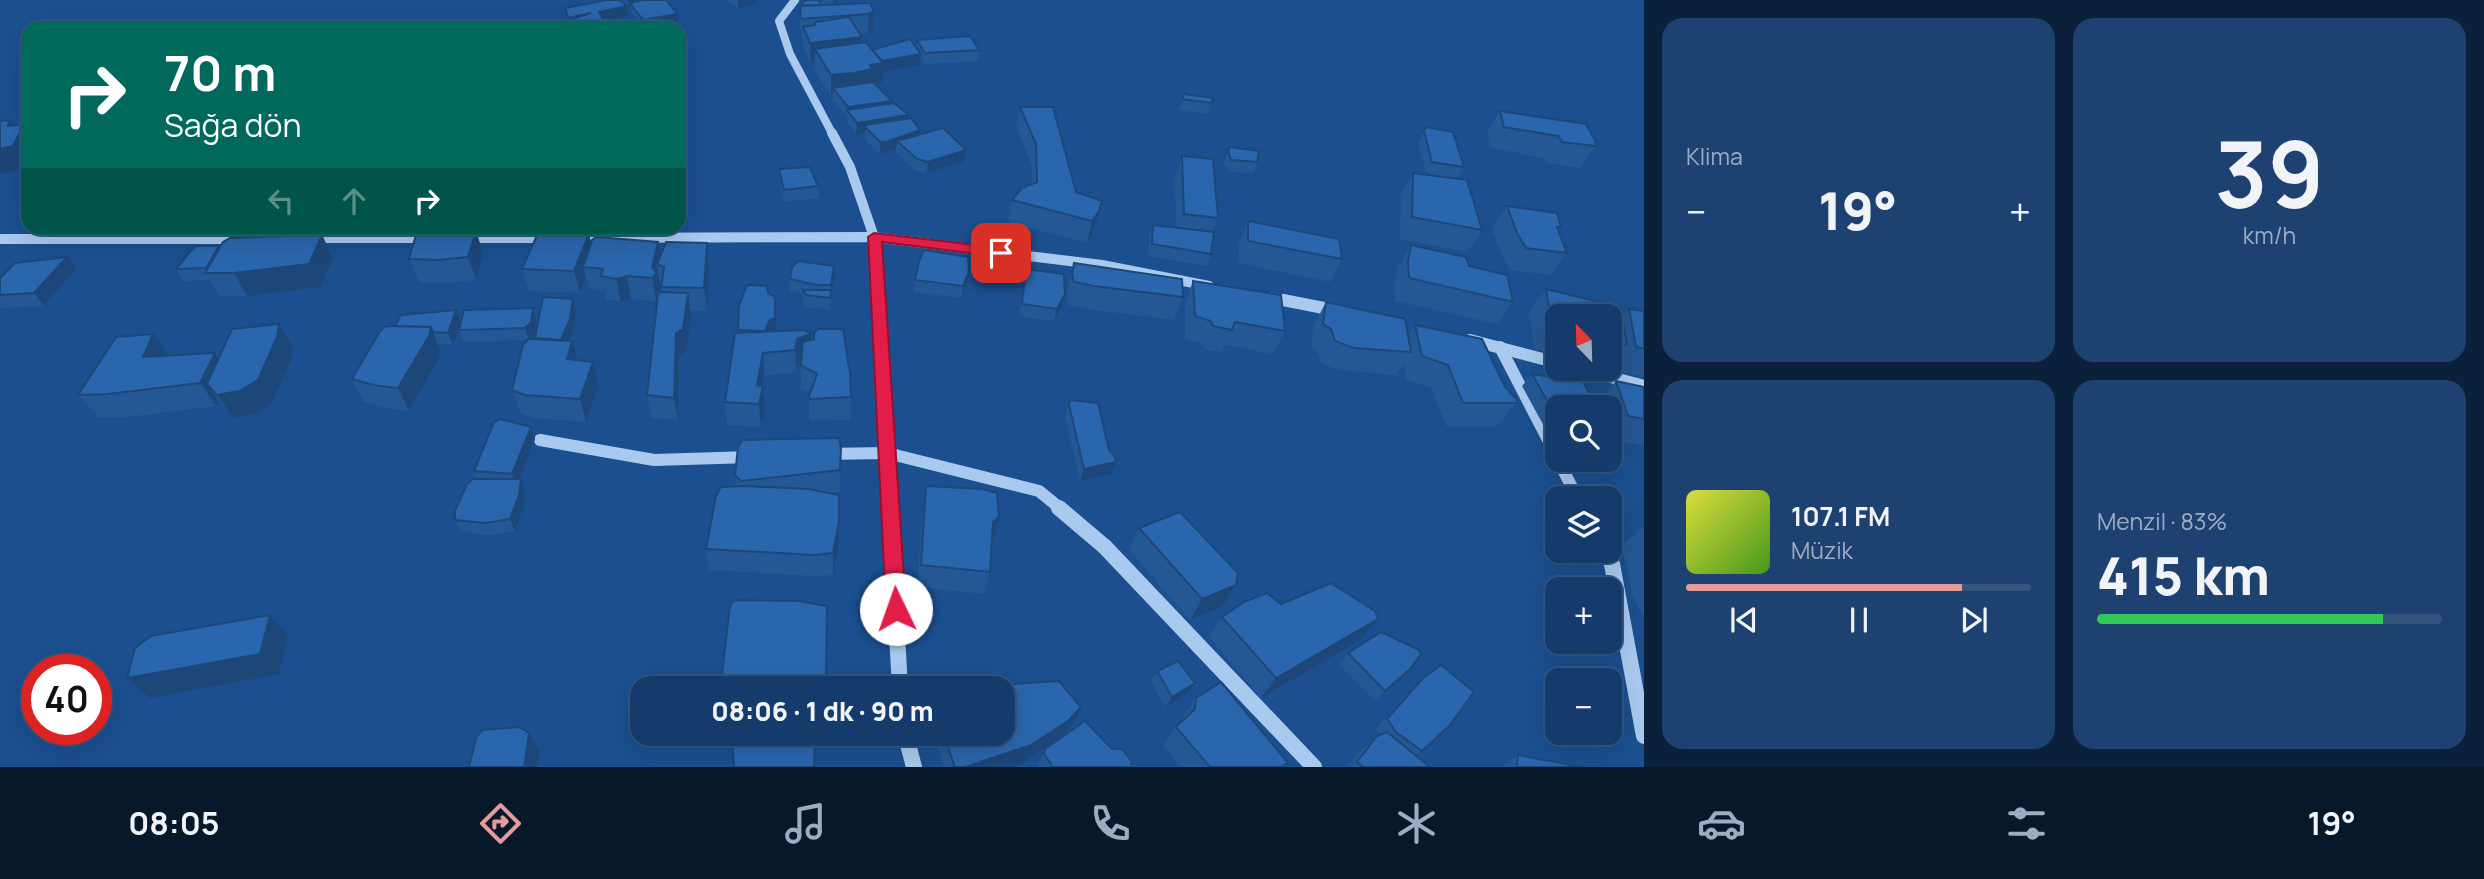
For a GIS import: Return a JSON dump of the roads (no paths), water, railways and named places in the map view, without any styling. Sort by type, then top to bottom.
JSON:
[{"type":"street","points":[[795,0],[779,21],[790,54],[850,167],[874,237],[899,676]]},
{"type":"street","points":[[458,238],[874,237],[1101,265],[1222,288]]},
{"type":"street","points":[[292,239],[444,238]]},
{"type":"street","points":[[0,239],[250,239]]},
{"type":"street","points":[[1262,296],[1355,314]]},
{"type":"street","points":[[1461,337],[1545,360]]},
{"type":"street","points":[[1500,348],[1545,434]]},
{"type":"street","points":[[1622,380],[1644,386]]},
{"type":"street","points":[[540,440],[654,460],[764,456]]},
{"type":"street","points":[[805,455],[887,453],[1039,491],[1105,547],[1314,767]]},
{"type":"street","points":[[1612,563],[1644,736]]},
{"type":"street","points":[[908,746],[914,767]]}]
